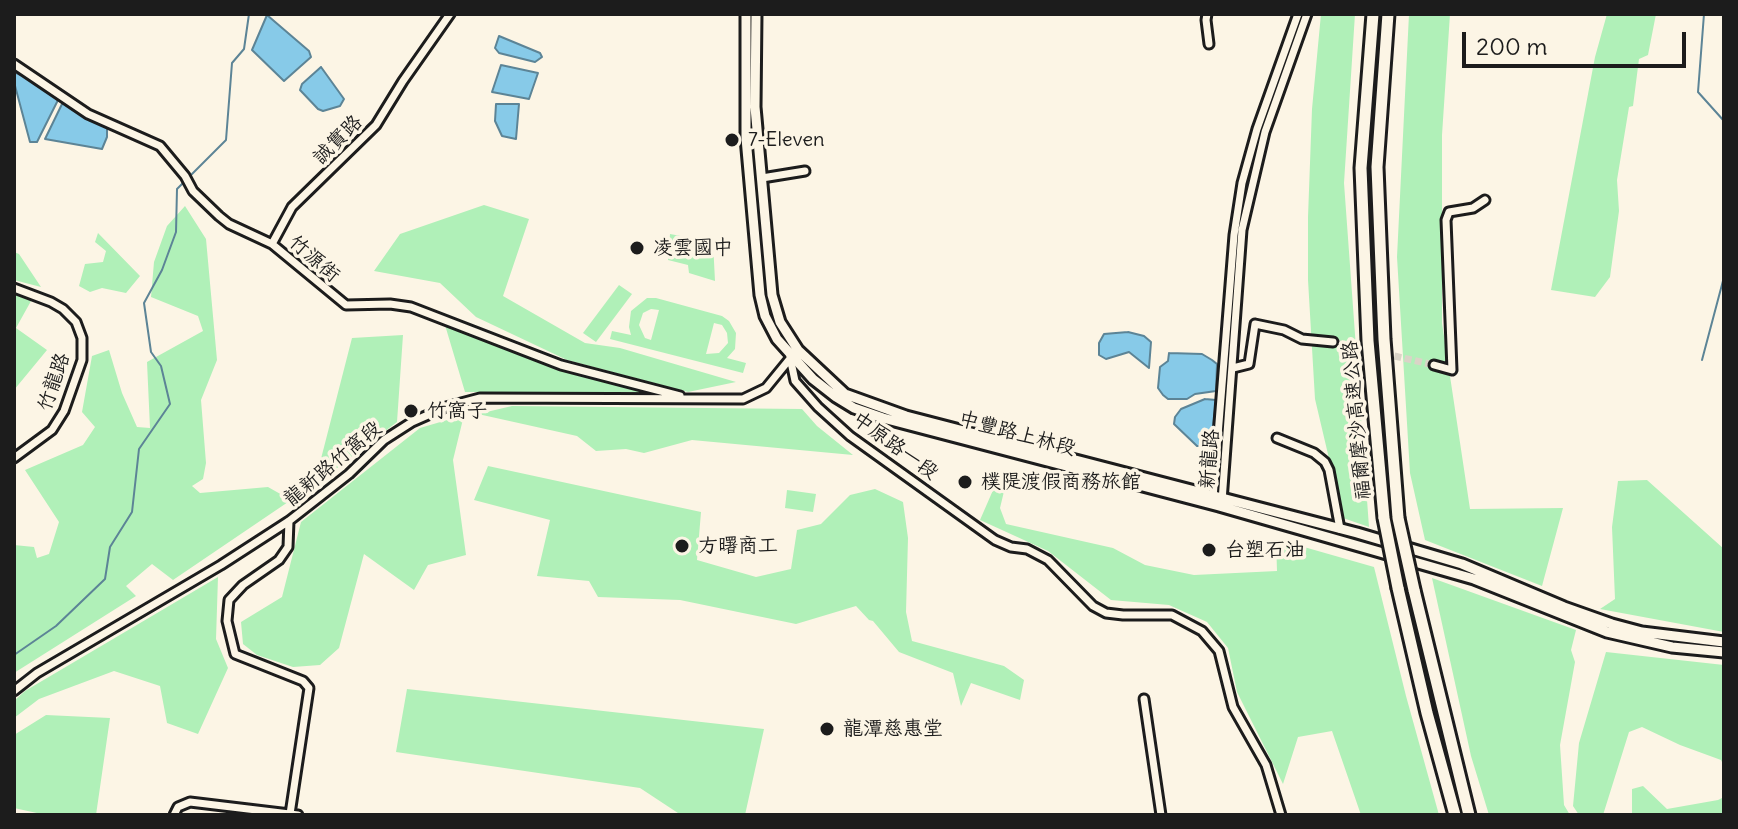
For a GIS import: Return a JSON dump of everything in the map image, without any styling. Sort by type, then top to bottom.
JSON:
[{"type":"highway","name":"福爾摩沙高速公路","points":[[1373,14],[1361,168],[1368,341],[1384,518],[1427,713],[1455,815]]},
{"type":"highway","name":"福爾摩沙高速公路","points":[[1388,14],[1377,167],[1384,339],[1398,518],[1469,815]]},
{"type":"main road","name":"中豐路上林段","points":[[746,14],[746,138],[760,295],[765,316],[777,339],[829,381],[860,401],[906,416],[1212,497],[1474,579],[1607,632],[1672,647],[1724,652]]},
{"type":"main road","name":"中豐路上林段","points":[[756,14],[755,107],[772,295],[794,354],[813,379],[854,408],[895,421],[1340,529],[1462,564],[1612,624],[1642,632],[1724,642]]},
{"type":"street","name":"誠實路","points":[[272,244],[292,207],[376,125],[450,14]]},
{"type":"street","points":[[1207,14],[1209,44]]},
{"type":"street","name":"新龍路","points":[[1212,497],[1234,235],[1242,183],[1257,129],[1298,14]]},
{"type":"street","name":"新龍路","points":[[1221,502],[1242,230],[1265,132],[1307,14]]},
{"type":"street","name":"竹源街","points":[[14,64],[88,114],[160,146],[193,191],[229,224],[272,244],[346,305],[411,307],[561,365],[686,398]]},
{"type":"street","points":[[762,178],[805,171]]},
{"type":"street","points":[[1434,365],[1452,370],[1446,220],[1449,212],[1473,208],[1485,200]]},
{"type":"street","name":"竹龍路","points":[[14,288],[63,309],[76,322],[82,338],[82,360],[64,411],[52,430],[14,458]]},
{"type":"street","points":[[1233,368],[1249,364],[1255,324],[1284,330],[1302,339],[1333,342]]},
{"type":"street","name":"龍新路竹窩段","points":[[14,691],[37,673],[221,565],[289,521],[349,474],[384,440],[412,422],[446,407],[480,398],[743,399],[755,396],[776,378],[794,354]]},
{"type":"street","name":"中原路一段","points":[[794,354],[795,381],[818,407],[850,436],[995,540],[1011,547],[1027,549],[1048,560],[1093,606],[1106,613],[1172,615],[1202,631],[1219,651],[1233,707],[1266,765],[1281,815]]},
{"type":"street","points":[[1277,438],[1314,453],[1325,462],[1340,529]]},
{"type":"street","points":[[289,521],[288,547],[279,560],[243,585],[229,600],[227,621],[235,654],[303,681],[309,688],[290,814]]},
{"type":"street","points":[[1144,699],[1161,815]]},
{"type":"street","points":[[174,815],[178,807],[190,802],[298,815]]},
{"type":"green space","points":[[1321,14],[1355,14],[1344,183],[1369,527],[1343,518],[1315,399],[1308,280],[1308,217],[1312,109]]},
{"type":"green space","points":[[1409,14],[1450,14],[1442,135],[1442,323],[1470,509],[1563,508],[1542,586],[1425,540],[1410,473],[1397,257]]},
{"type":"green space","points":[[1607,14],[1656,14],[1648,55],[1639,59],[1633,106],[1629,107],[1617,180],[1619,211],[1610,277],[1595,297],[1551,290],[1595,57]]},
{"type":"green space","points":[[484,205],[529,219],[503,296],[585,343],[620,348],[736,382],[688,392],[567,360],[476,317],[440,283],[374,271],[400,234]]},
{"type":"green space","points":[[185,206],[206,239],[217,360],[201,400],[206,463],[203,479],[192,486],[200,493],[268,487],[291,500],[173,580],[152,564],[126,586],[136,596],[14,673],[14,545],[34,547],[37,558],[49,554],[59,522],[25,470],[83,445],[95,427],[82,412],[92,356],[109,350],[122,393],[137,427],[150,428],[147,362],[203,331],[198,316],[151,297],[154,262],[167,226]]},
{"type":"green space","points":[[98,233],[140,276],[126,293],[102,288],[90,292],[79,286],[85,264],[103,262],[106,251],[95,242]]},
{"type":"green space","points":[[670,234],[713,242],[715,281],[689,273],[688,265],[668,260]]},
{"type":"green space","points":[[14,252],[19,254],[41,287],[14,280]]},
{"type":"green space","points":[[619,285],[632,294],[596,342],[583,333]]},
{"type":"green space","points":[[14,293],[31,301],[16,328],[47,350],[14,390]]},
{"type":"green space","points":[[647,298],[656,298],[722,316],[736,333],[735,349],[727,358],[746,363],[743,373],[610,339],[612,331],[631,335],[631,311]],"holes":[[[651,309],[659,310],[651,340],[645,338],[639,325],[643,313]],[[714,323],[722,325],[728,343],[719,353],[706,354]]]},
{"type":"green space","points":[[445,325],[556,369],[658,391],[662,395],[656,398],[631,392],[465,392]]},
{"type":"green space","points":[[403,335],[397,422],[314,486],[352,338]]},
{"type":"green space","points":[[512,406],[802,409],[817,426],[853,455],[692,440],[644,453],[626,449],[596,451],[577,436],[478,414]]},
{"type":"green space","points":[[464,415],[453,460],[466,555],[428,565],[414,590],[364,554],[339,648],[320,665],[293,667],[257,655],[243,644],[241,622],[282,597],[301,522],[420,428]]},
{"type":"green space","points":[[488,466],[701,512],[697,560],[756,577],[791,569],[797,530],[821,524],[850,495],[875,489],[903,502],[908,538],[906,612],[912,641],[1004,666],[1024,680],[1020,700],[971,683],[961,706],[953,673],[899,652],[856,606],[796,624],[680,600],[598,597],[589,581],[537,576],[550,520],[474,500]]},
{"type":"green space","points":[[1007,479],[1000,508],[1006,524],[1113,548],[1145,565],[1194,575],[1277,571],[1276,539],[1374,567],[1439,815],[1361,815],[1332,731],[1298,737],[1283,784],[1237,692],[1228,648],[1207,622],[1169,605],[1111,600],[1048,551],[980,520],[997,481]]},
{"type":"green space","points":[[1647,480],[1724,549],[1724,632],[1600,609],[1615,599],[1612,527],[1618,481]]},
{"type":"green space","points":[[787,490],[816,494],[813,512],[785,508]]},
{"type":"green space","points":[[218,577],[216,639],[228,668],[198,734],[167,723],[160,686],[114,671],[39,699],[14,718],[14,701],[25,691]]},
{"type":"green space","points":[[1432,578],[1576,630],[1571,650],[1575,662],[1560,745],[1564,805],[1570,815],[1489,815],[1471,756]]},
{"type":"green space","points":[[1606,652],[1724,665],[1724,766],[1721,760],[1642,727],[1629,732],[1603,815],[1579,815],[1573,806],[1579,743]]},
{"type":"green space","points":[[407,689],[764,729],[745,815],[681,815],[640,788],[396,752]]},
{"type":"green space","points":[[46,715],[110,718],[96,815],[46,815],[14,808],[14,735]]},
{"type":"green space","points":[[1643,786],[1667,809],[1724,797],[1724,815],[1632,815],[1632,789]]},
{"type":"water","points":[[267,15],[309,51],[311,57],[284,81],[252,50]]},
{"type":"water","points":[[499,36],[540,53],[542,57],[535,62],[499,53],[495,48]]},
{"type":"water","points":[[501,65],[538,73],[529,99],[492,92]]},
{"type":"water","points":[[321,67],[344,99],[340,106],[323,111],[300,90],[302,84]]},
{"type":"water","points":[[14,72],[34,81],[58,100],[37,142],[30,142]]},
{"type":"water","points":[[63,102],[89,120],[107,127],[102,149],[45,139]]},
{"type":"water","points":[[496,104],[519,104],[516,139],[502,136],[495,121]]},
{"type":"water","points":[[1128,332],[1144,336],[1151,342],[1149,368],[1129,352],[1106,359],[1099,355],[1099,343],[1104,334]]},
{"type":"water","points":[[1169,353],[1202,354],[1217,364],[1216,391],[1195,394],[1187,399],[1168,399],[1163,395],[1158,388],[1160,367],[1168,361]]},
{"type":"water","points":[[1205,399],[1216,400],[1211,446],[1197,446],[1174,424],[1175,417],[1181,409]]},
{"type":"waterway","points":[[188,178],[226,140],[232,63],[244,49],[249,14]]},
{"type":"waterway","points":[[1704,14],[1698,92],[1724,121]]},
{"type":"waterway","points":[[14,655],[56,626],[105,579],[110,547],[132,512],[139,449],[170,404],[161,366],[151,352],[144,303],[162,270],[176,232],[177,189],[184,182]]},
{"type":"waterway","points":[[1702,360],[1724,277]]},
{"type":"tunnel","points":[[1333,342],[1434,365]]},
{"type":"place","name":"7-Eleven","points":[[732,140]]},
{"type":"place","name":"凌雲國中","points":[[637,248]]},
{"type":"place","name":"竹窩子","points":[[411,411]]},
{"type":"place","name":"樸隄渡假商務旅館","points":[[965,482]]},
{"type":"place","name":"方曙商工","points":[[682,546]]},
{"type":"place","name":"台塑石油","points":[[1209,550]]},
{"type":"place","name":"龍潭慈惠堂","points":[[827,729]]}]
